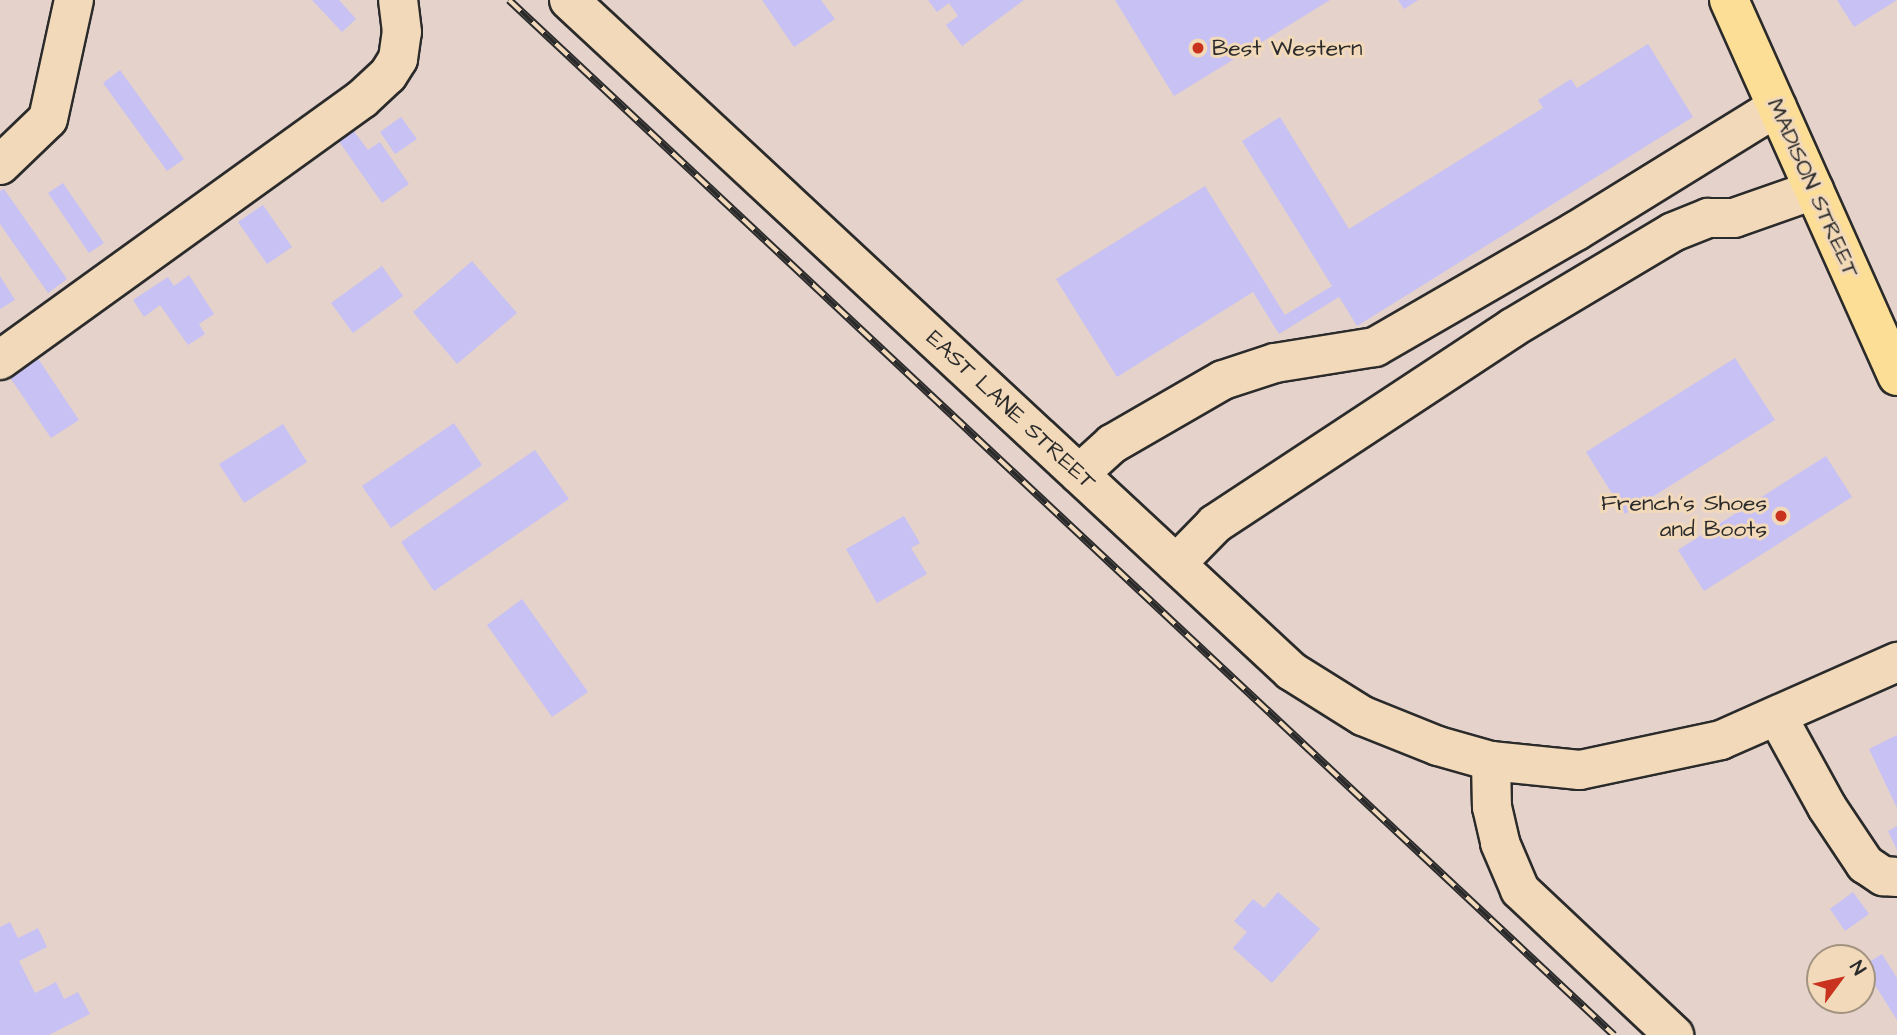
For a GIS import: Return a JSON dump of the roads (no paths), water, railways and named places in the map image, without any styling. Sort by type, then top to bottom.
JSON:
[{"type":"main road","name":"MADISON STREET","points":[[1728,0],[1897,376]]},
{"type":"street","points":[[0,165],[48,119],[74,0]]},
{"type":"street","points":[[0,360],[362,99],[388,75],[398,59],[402,32],[398,0]]},
{"type":"street","name":"EAST LANE STREET","points":[[569,0],[1291,671],[1363,716],[1438,746],[1491,761],[1580,770],[1721,740],[1897,662]]},
{"type":"street","points":[[1079,474],[1112,444],[1223,380],[1275,363],[1375,346],[1576,231],[1777,107]]},
{"type":"street","points":[[1679,168],[1708,218]]},
{"type":"street","points":[[1176,564],[1215,524],[1489,343],[1673,232],[1708,218],[1734,218],[1814,190]]},
{"type":"street","points":[[1777,716],[1827,807],[1866,864],[1882,876],[1897,877]]},
{"type":"street","points":[[1491,761],[1493,807],[1500,843],[1520,890],[1674,1035]]},
{"type":"railway","points":[[509,0],[1614,1035]]},
{"type":"place","name":"Best Western","points":[[1198,48]]},
{"type":"place","name":"French's Shoes and Boots","points":[[1781,516]]}]
